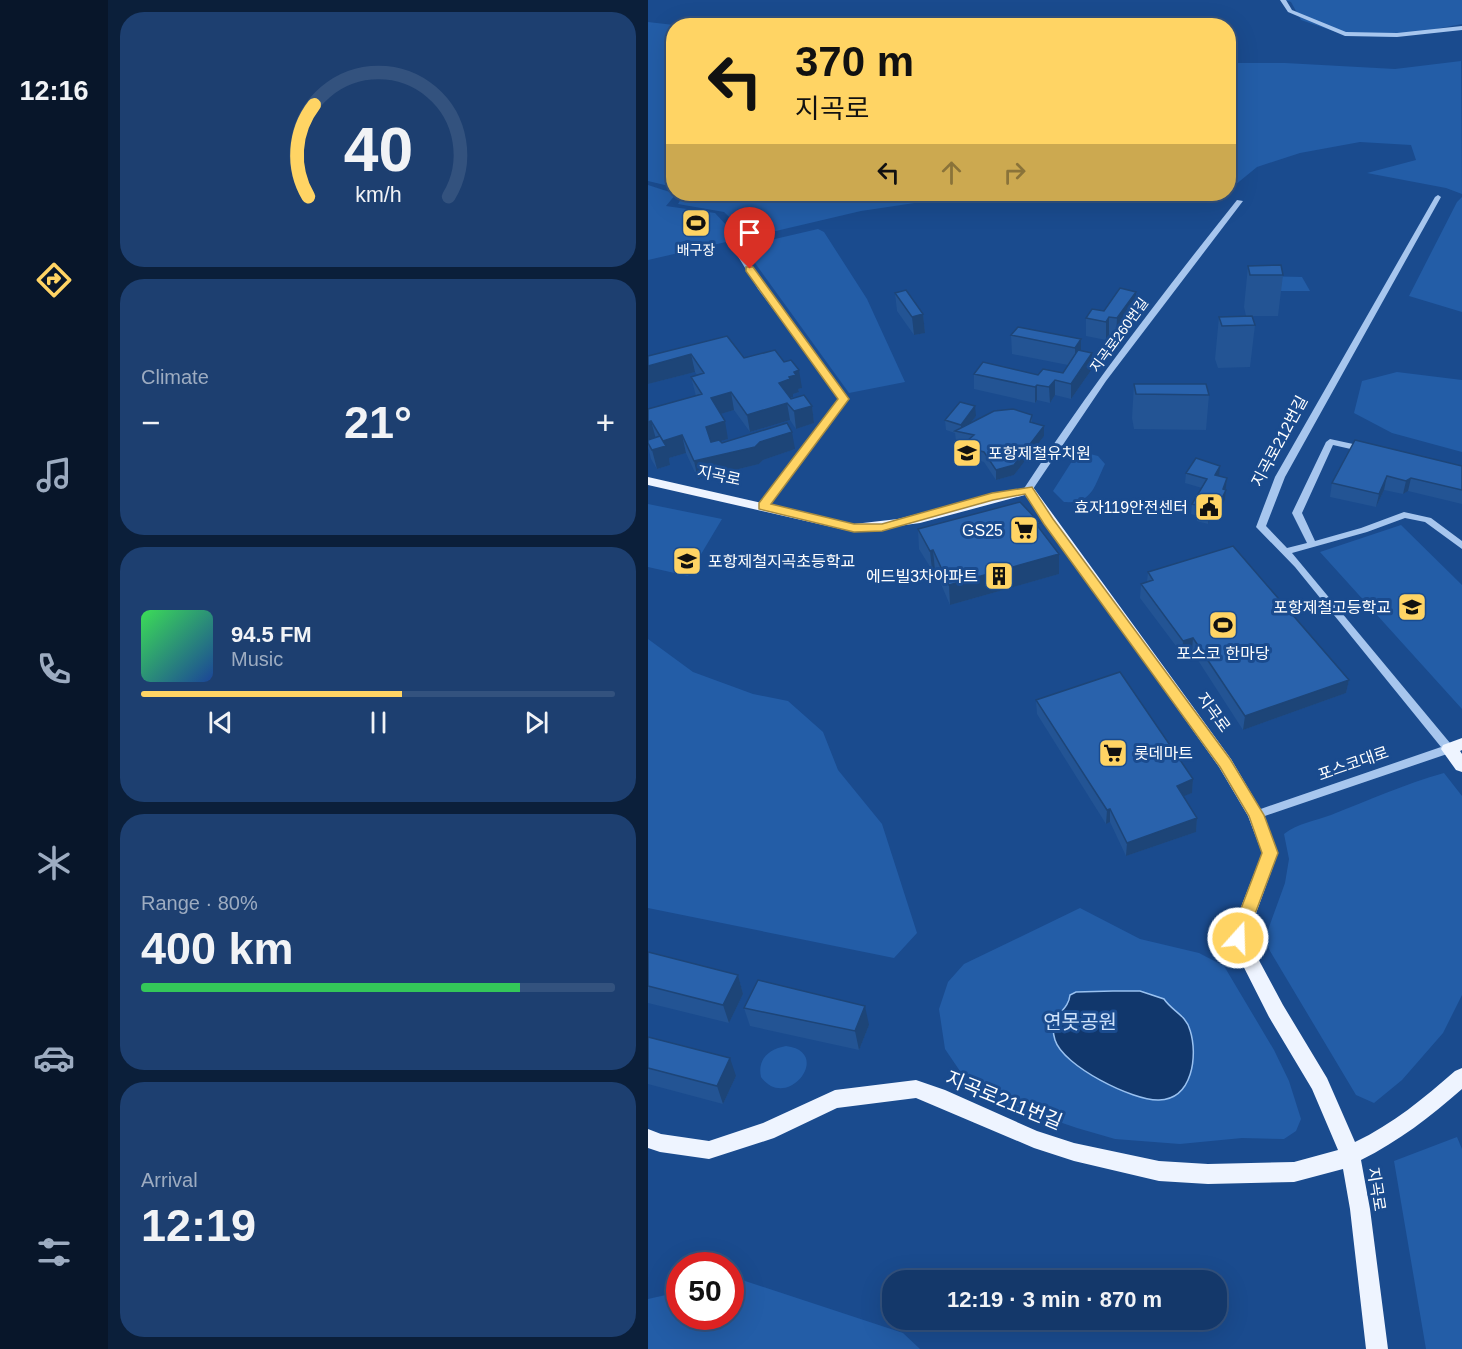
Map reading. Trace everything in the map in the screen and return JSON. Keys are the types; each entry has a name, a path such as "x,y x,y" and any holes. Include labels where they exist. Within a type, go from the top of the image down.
{"main road":[{"name":"지곡로","path":"648,481 854,528 882,528 992,497 1028,490 1225,763 1256,815 1270,853 1238,938 1276,1011 1320,1084 1350,1154 1360,1209 1377,1349"},
{"name":"지곡로212번길","path":"1456,746 1462,766"},
{"path":"1350,1154 1386,1137 1406,1124 1462,1077"},
{"name":"지곡로211번길","path":"648,1138 660,1143 709,1150 767,1131 836,1099 916,1089 938,1096 1034,1139 1097,1158 1159,1171 1208,1174 1294,1172 1338,1161 1350,1154"}],"street":[{"path":"1282,0 1290,11 1345,34 1396,35 1462,28"},
{"name":"지곡로212번길","path":"1438,198 1280,477 1261,527 1286,552 1456,746"},
{"name":"지곡로260번길","path":"1028,490 1085,403 1159,302 1239,201"},
{"path":"735,245 761,287 844,399 763,506"},
{"path":"1312,544 1297,513 1330,442 1373,450"},
{"path":"1286,552 1364,530 1404,515 1428,520 1462,546"},
{"name":"포스코대로","path":"1256,815 1456,746"}],"green space":[{"path":"1285,0 1462,0 1462,24 1393,37 1345,35 1301,20 1291,2"},
{"path":"648,22 666,24 666,185 648,181"},
{"path":"1461,61 1462,194 1446,188 1367,173 1416,160 1411,145 1360,142 1300,153 1257,167 1236,184 1236,63 1285,63 1395,69"},
{"path":"648,185 666,191 666,201 670,201 666,206 715,213 739,239 648,260"},
{"path":"1462,197 1462,312 1409,296 1457,202"},
{"path":"680,201 928,201 861,211 750,237 724,212 678,204"},
{"path":"818,229 824,232 867,299 905,382 849,393 747,252 746,247 753,244"},
{"path":"1260,276 1302,277 1310,291 1268,291"},
{"path":"1397,372 1462,380 1462,452 1392,433 1354,413 1362,381"},
{"path":"1082,452 1098,456 1105,464 1087,497 1074,502 1064,502 1053,491 1076,455"},
{"path":"648,504 722,519 688,576 648,567"},
{"path":"1401,525 1462,585 1462,709 1320,552"},
{"path":"648,639 693,672 753,694 788,701 823,732 838,770 882,824 917,933 894,958 648,908"},
{"path":"1444,773 1462,796 1462,995 1443,1033 1402,1080 1374,1103 1356,1095 1270,951 1265,938 1285,883 1289,859 1284,834 1301,825"},
{"name":"연못공원","path":"1080,908 1140,939 1199,953 1224,966 1274,1050 1289,1081 1301,1119 1296,1131 1284,1139 1242,1138 1180,1144 1115,1139 1030,1112 986,1094 964,1077 945,1049 939,1009 948,982 964,964"},
{"path":"786,1046 800,1051 806,1058 806,1068 793,1085 783,1088 772,1086 761,1077 761,1065 770,1052"},
{"path":"1457,1137 1462,1149 1462,1349 1426,1349 1394,1161"},
{"path":"744,1281 882,1326 882,1330 903,1333 920,1349 648,1349 648,1299 666,1295 666,1330 744,1330"}],"shaded area":[{"path":"1140,991 1164,999 1182,1017 1190,1030 1193,1063 1190,1074 1186,1084 1170,1098 1147,1099 1100,1080 1071,1060 1055,1040 1053,1031 1056,1019 1066,1006 1070,995 1076,992"}],"building":[{"path":"1281,265 1283,275 1250,275 1248,266"},
{"path":"1120,288 1136,292 1117,318 1109,317 1106,322 1086,318 1092,309 1104,311"},
{"path":"906,290 923,314 912,317 895,293"},
{"path":"1252,316 1255,325 1222,326 1219,317"},
{"path":"1018,327 1081,339 1075,348 1011,335"},
{"path":"727,336 744,358 775,350 784,362 791,360 799,370 794,372 796,375 789,377 790,379 779,383 791,399 804,395 812,406 794,411 787,403 747,415 731,392 711,398 725,421 706,427 711,442 719,440 722,443 787,423 792,432 760,442 755,447 694,461 682,435 663,441 651,421 648,422 648,409 702,394 691,377 704,373 691,354 648,366 648,356"},
{"path":"1078,350 1092,353 1071,384 1055,380 1049,387 1037,385 1035,387 974,374 983,362 1038,375 1043,369 1063,373"},
{"path":"1134,384 1206,384 1209,395 1136,394"},
{"path":"960,402 975,406 961,425 945,420"},
{"name":"포항제철유치원","path":"1013,409 1032,415 1030,422 1044,426 1014,465 996,470 984,452 973,449 979,442 967,441 974,435 955,431 994,411"},
{"path":"660,436 666,446 652,450 648,440"},
{"path":"1355,440 1462,466 1462,490 1411,478 1406,481 1387,476 1379,494 1332,483"},
{"path":"1196,458 1220,466 1215,475 1227,478 1223,489 1226,490 1217,508 1212,507 1209,514 1198,511 1200,506 1192,504 1207,479 1186,473"},
{"path":"1020,502 1040,523 1036,524 1059,554 949,585 933,550 930,551 918,529"},
{"name":"포스코 한마당","path":"1233,546 1349,680 1245,716 1193,638 1183,641 1141,584 1153,580 1148,572"},
{"name":"롯데마트","path":"1120,672 1193,779 1177,786 1197,818 1127,843 1110,809 1107,810 1036,700"},
{"path":"648,952 738,975 723,1005 648,986"},
{"path":"758,980 865,1006 855,1031 744,1008"},
{"path":"648,1037 730,1058 717,1086 648,1068"}],"place":[{"name":"배구장","path":"696,223"},
{"name":"포항제철유치원","path":"967,453"},
{"name":"효자119안전센터","path":"1209,507"},
{"name":"GS25","path":"1024,530"},
{"name":"포항제철지곡초등학교","path":"687,561"},
{"name":"에드빌3차아파트","path":"999,576"},
{"name":"포항제철고등학교","path":"1412,607"},
{"name":"포스코 한마당","path":"1223,625"},
{"name":"롯데마트","path":"1113,753"}],"route":[{"path":"750,269 844,399 763,506 854,528 882,528 992,497 1028,490 1225,763 1256,815 1270,853 1238,938"}]}
